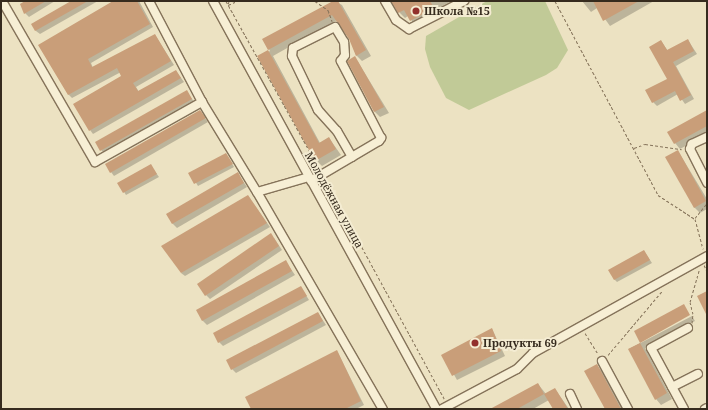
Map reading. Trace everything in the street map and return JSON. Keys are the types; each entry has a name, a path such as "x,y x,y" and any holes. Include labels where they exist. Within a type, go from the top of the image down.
{"street":[{"path":"2,1 95,162 202,102"},
{"path":"149,1 202,102 257,192 383,409"},
{"name":"Молодёжная улица","path":"213,1 436,409"},
{"path":"385,1 396,20 409,29 464,1"},
{"path":"257,192 310,179 322,174 352,157 379,141 381,135 341,61 345,55 344,42 335,27 293,48 292,56 318,110 337,131 352,157"},
{"path":"707,137 692,144 690,149 707,182"},
{"path":"446,408 517,369 533,353 705,257"},
{"path":"684,409 651,348 688,328"},
{"path":"602,361 628,409"},
{"path":"672,387 698,374"},
{"path":"570,394 577,409"}],"path":[{"path":"226,1 322,174 446,408"},
{"path":"228,5 229,1"},
{"path":"228,5 236,1"},
{"path":"315,1 328,10 335,27"},
{"path":"556,1 661,198 694,219 705,257 690,302 693,320 688,328"},
{"path":"634,149 645,144 668,149 690,149"},
{"path":"694,219 707,203"},
{"path":"582,327 602,361 666,286"}],"green space":[{"path":"487,1 545,1 568,50 557,68 546,75 469,110 446,98 430,67 425,49 426,36"}],"building":[{"path":"25,1 46,1 24,14 20,4"},
{"path":"71,1 88,1 35,31 31,24"},
{"path":"113,1 137,1 150,24 88,59 92,67 155,34 171,61 133,83 138,91 176,70 181,78 89,131 73,104 121,76 117,68 68,95 38,45"},
{"path":"333,1 338,1 366,50 356,56 349,39 332,15 268,50 262,39"},
{"name":"Школа №15","path":"391,1 430,1 434,8 410,21 404,10 398,13"},
{"path":"593,1 639,1 603,21"},
{"path":"688,39 694,51 673,62 691,95 680,101 675,91 652,103 645,90 667,79 649,47 661,40 667,50"},
{"path":"268,50 319,143 329,137 336,149 315,161 257,56"},
{"path":"355,56 384,107 374,112 347,61"},
{"path":"187,90 192,99 100,151 95,142"},
{"path":"200,110 206,118 110,173 105,164"},
{"path":"707,110 707,126 674,144 667,132"},
{"path":"678,150 706,201 694,208 665,157"},
{"path":"226,153 233,164 194,184 188,173"},
{"path":"151,164 157,174 123,193 117,183"},
{"path":"238,172 244,183 172,224 166,214"},
{"path":"248,195 267,223 181,273 161,246"},
{"path":"271,233 279,246 205,296 197,284"},
{"path":"644,250 650,260 614,280 608,270"},
{"path":"286,260 292,271 202,321 196,310"},
{"path":"301,286 307,296 218,343 213,333"},
{"path":"707,291 707,316 697,296"},
{"path":"684,304 690,315 640,343 634,331"},
{"path":"318,312 323,321 231,370 226,360"},
{"path":"492,328 501,351 452,376 441,355"},
{"path":"640,343 667,393 655,400 628,349"},
{"path":"337,350 361,401 345,409 251,409 245,397"},
{"path":"597,364 621,409 605,409 584,371"},
{"path":"538,383 544,394 517,409 490,409"},
{"path":"555,388 568,409 553,409 544,394"}],"place":[{"name":"Школа №15","path":"416,11"},
{"name":"Продукты 69","path":"475,343"}]}
